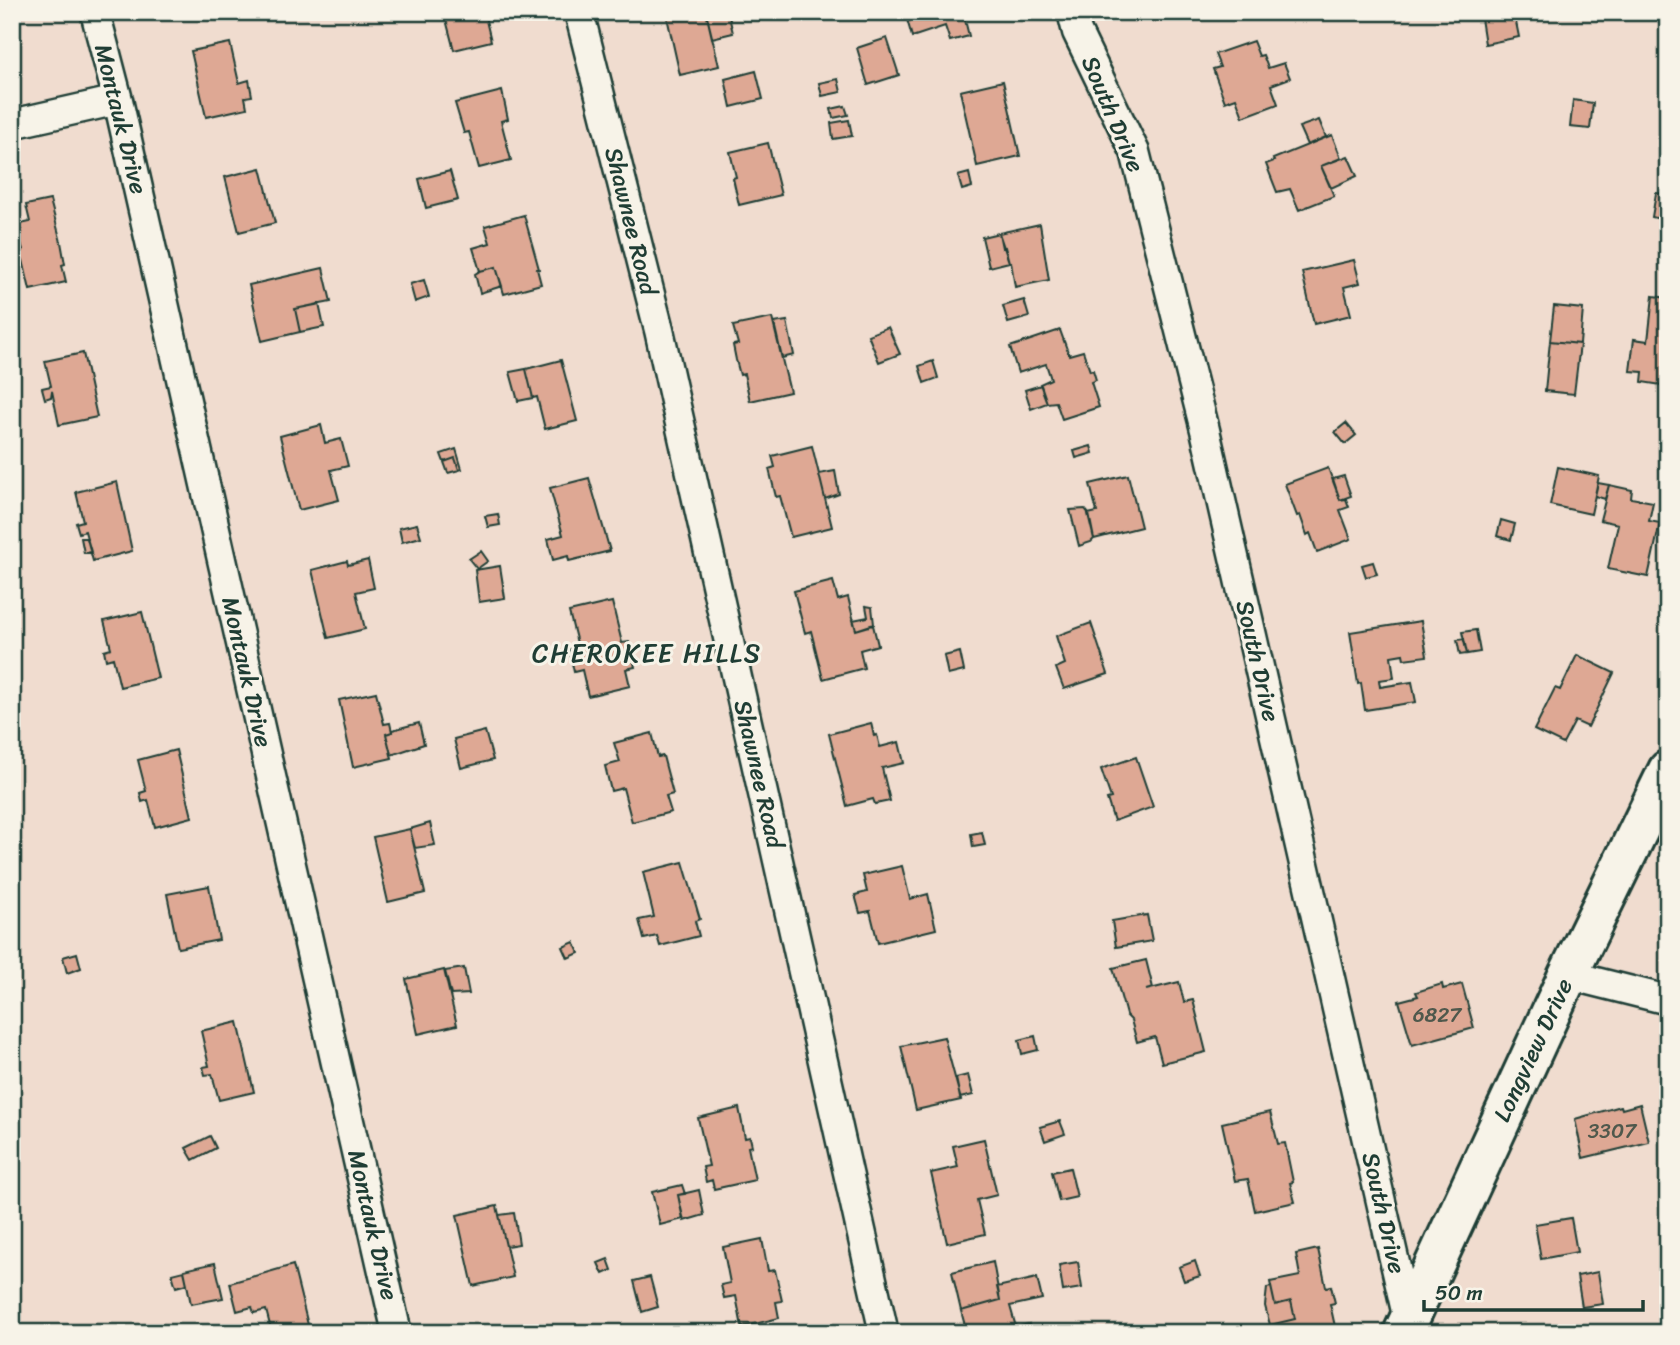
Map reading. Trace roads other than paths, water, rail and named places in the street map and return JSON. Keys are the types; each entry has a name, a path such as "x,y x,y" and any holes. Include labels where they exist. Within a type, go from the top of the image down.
{"street":[{"name":"Montauk Drive","path":"95,12 118,100 397,1333"},
{"name":"Shawnee Road","path":"579,12 662,344 884,1333"},
{"name":"South Drive","path":"1072,12 1077,32 1135,152 1205,430 1405,1327"},
{"path":"12,124 118,100"},
{"name":"Longview Drive","path":"1405,1327 1568,975 1668,770"},
{"path":"1568,975 1668,1000"}],"district":[{"name":"CHEROKEE HILLS","path":"647,653"}]}
